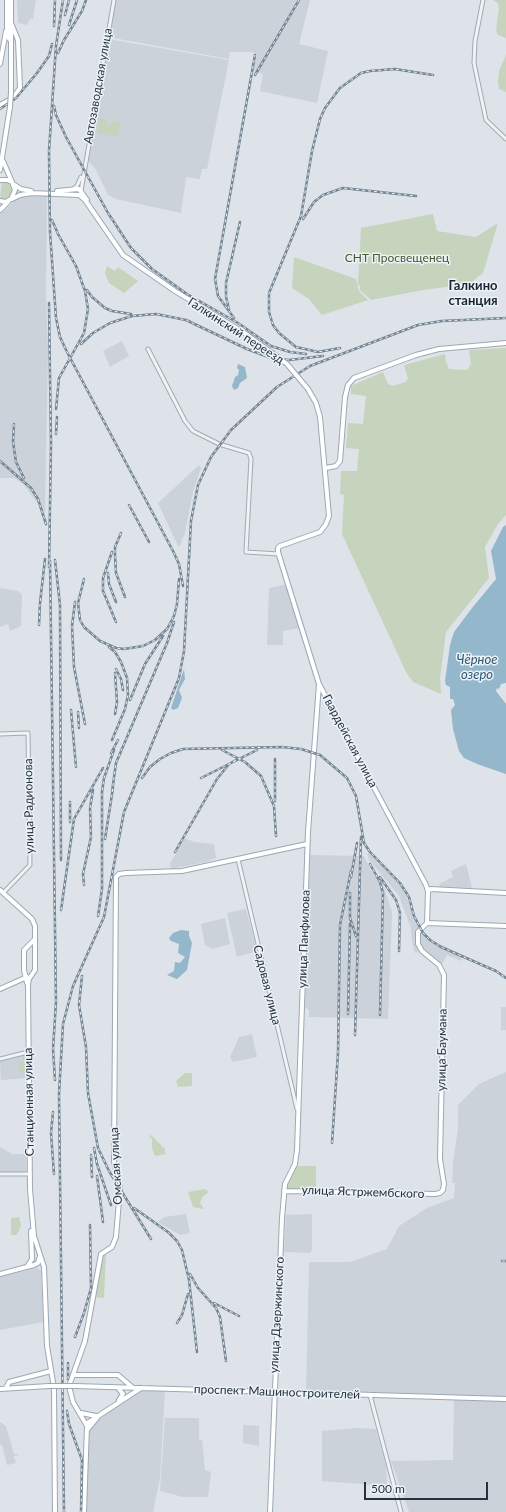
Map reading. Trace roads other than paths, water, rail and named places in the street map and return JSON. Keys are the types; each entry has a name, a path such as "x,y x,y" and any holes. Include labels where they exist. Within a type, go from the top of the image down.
{"main road":[{"path":"0,105 13,98 20,88 18,40 11,23 7,0"},
{"path":"0,64 11,0"},
{"path":"0,170 3,160 10,107 11,23"},
{"path":"7,27 11,46"},
{"path":"3,47 7,42 11,46"},
{"path":"3,160 13,183 15,193 11,200"},
{"path":"0,180 7,180 21,189 29,191 70,190 81,192"},
{"path":"0,210 11,200 20,195 32,193 81,192"},
{"name":"Галкинский переезд","path":"81,192 119,250 130,260 175,292 246,334 282,360 294,371 308,389 316,403 320,416 326,468 329,516 325,526 316,534 280,546 278,548 279,554"},
{"path":"0,201 11,200"},
{"path":"326,468 336,466 340,460 345,398 348,385 354,378 401,360 439,349 506,343"},
{"name":"Гвардейская улица","path":"279,554 319,684 426,885 428,891 427,923"},
{"name":"улица Панфилова","path":"284,1190 286,1181 296,1162 307,844 319,684"},
{"path":"238,860 307,844"},
{"name":"Омская улица","path":"84,1512 84,1458 87,1430 86,1424 70,1394 70,1382 85,1341 101,1254 114,1245 116,1237 120,1188 114,1161 117,875 126,873 175,872 238,860"},
{"path":"426,885 438,889"},
{"path":"428,891 438,889 506,893"},
{"path":"2,892 32,919 35,926 34,972"},
{"path":"427,923 506,926"},
{"name":"улица Баумана","path":"427,923 418,932 418,944 422,951 439,965 444,976 440,1160 444,1184 442,1192"},
{"path":"24,952 33,942 35,936"},
{"path":"24,952 32,948 35,951"},
{"name":"Станционная улица","path":"24,952 24,970 28,985"},
{"path":"18,981 24,970 26,973 34,972"},
{"path":"0,989 25,978 34,972"},
{"name":"Станционная улица","path":"32,1259 28,985 29,979 34,972"},
{"path":"18,981 25,982 28,985"},
{"name":"улица Ястржембского","path":"284,1190 435,1194 442,1192"},
{"name":"улица Дзержинского","path":"270,1512 284,1190"},
{"name":"Станционная улица","path":"32,1219 34,1236 44,1272 47,1345 53,1383 55,1418 55,1512"},
{"path":"32,1251 39,1251"},
{"path":"0,1274 36,1264 40,1256"},
{"path":"27,1267 32,1259 44,1272"},
{"path":"6,1388 7,1383 14,1380 51,1371"},
{"path":"73,1375 118,1375 132,1387"},
{"path":"117,1402 123,1394 118,1387 123,1382 122,1378"},
{"name":"проспект Машиностроителей","path":"0,1389 49,1386 132,1387 274,1393 506,1399"},
{"path":"86,1424 117,1402 141,1388"},
{"path":"80,1413 89,1416 98,1416"},
{"path":"87,1430 98,1416"}],"street":[{"name":"Автозаводская улица","path":"81,192 83,172 114,0"},
{"path":"483,0 475,41 474,63 486,120 490,126 506,139"},
{"path":"70,190 77,186 83,172"},
{"path":"148,349 187,424 193,431 227,447 249,453 251,459 246,552 279,554"},
{"name":"улица Радионова","path":"0,734 28,732 30,865 2,892"},
{"name":"Садовая улица","path":"238,860 297,1110"},
{"path":"0,1059 28,1052"},
{"path":"0,1174 30,1174"},
{"path":"370,1395 401,1512"}],"water":[{"path":"238,364 245,367 247,378 240,383 238,388 234,390 232,386 235,377 238,375"},
{"name":"Чёрное озеро","path":"506,525 506,683 501,684 499,689 497,688 496,691 506,704 506,774 464,758 459,751 453,729 451,710 455,705 453,699 450,699 450,687 446,685 445,681 450,645 454,632 496,579 491,551 503,527"},
{"path":"184,669 185,679 179,690 182,698 178,708 173,710 171,708"},
{"path":"181,930 189,931 189,936 192,943 187,970 177,979 167,975 174,971 175,962 180,963 185,957 178,953 179,944 171,941 169,938 173,933"}],"railway":[{"path":"54,26 55,0"},
{"path":"63,0 56,46 49,151 50,232 56,318 60,337 68,354 173,551 179,564 183,586"},
{"path":"65,15 69,0"},
{"path":"69,25 77,0"},
{"path":"58,53 64,40 82,11 86,0"},
{"path":"255,75 299,0"},
{"path":"0,109 16,98 37,73 49,56 52,44"},
{"path":"234,318 218,296 215,279 255,55"},
{"path":"340,348 318,352 296,347 279,333 273,325 269,312 269,293 301,216 312,151 320,119 325,108 340,88 361,73 395,69 433,75"},
{"path":"54,106 56,115 66,137 108,213 131,248 152,269 187,294 238,323 271,346 290,352 306,354"},
{"path":"303,219 314,202 323,195 343,188 416,196"},
{"path":"52,220 76,266 85,291 88,309 84,333 59,378 56,409"},
{"path":"229,309 226,297 226,283 240,222"},
{"path":"87,290 92,297 105,308 112,311 131,314"},
{"path":"49,303 51,445 49,567"},
{"path":"81,344 93,333 110,323 132,316 156,314 186,320 247,349 271,358 289,360 323,356"},
{"path":"64,1512 59,1094 63,1024 73,986 104,917 124,812 179,678 184,651 191,521 198,485 211,457 231,430 277,387 310,366 418,325 442,321 506,318"},
{"path":"56,434 57,417"},
{"path":"14,424 13,442 16,462 24,478"},
{"path":"0,461 31,488 38,499 46,524"},
{"path":"129,505 149,542"},
{"path":"121,533 115,547 116,573 125,597"},
{"path":"112,552 103,578 103,591 116,622"},
{"path":"39,625 45,559"},
{"path":"55,560 60,605 61,860"},
{"path":"50,561 56,1002 53,1049 55,1080"},
{"path":"108,573 109,584 116,602"},
{"path":"84,579 78,603 80,620 84,627 100,641 116,648 124,649 143,646 155,640 167,629 174,616 177,604 179,579"},
{"path":"75,602 72,626 74,667 85,724"},
{"path":"112,792 116,763 167,643 174,622"},
{"path":"130,700 145,664 163,636"},
{"path":"109,647 115,652 121,662 127,678 128,695 125,709 112,740"},
{"path":"116,669 121,679 123,690"},
{"path":"115,673 117,702 115,714"},
{"path":"71,710 76,767"},
{"path":"78,712 79,728"},
{"path":"111,753 118,740"},
{"path":"142,778 150,767 160,759 183,749 282,747 301,749 320,755 347,778 356,796 364,843 370,852 400,883 409,897 414,916 423,933 430,940 441,947 496,971 506,978"},
{"path":"98,916 102,889 102,792 104,778 114,750"},
{"path":"222,750 245,762 261,776 274,806 276,836"},
{"path":"201,778 257,750"},
{"path":"275,759 275,801"},
{"path":"175,852 217,779 229,764 236,760"},
{"path":"61,910 74,819 103,768"},
{"path":"105,839 113,788"},
{"path":"84,885 83,874 91,837 90,808 93,790"},
{"path":"70,802 70,822"},
{"path":"355,1035 361,837"},
{"path":"351,877 357,843"},
{"path":"370,864 380,882 383,893 380,1015"},
{"path":"332,1143 338,1053 340,925 351,871"},
{"path":"380,877 396,900 400,913 399,951"},
{"path":"350,893 350,918 356,936"},
{"path":"348,1014 350,924"},
{"path":"82,976 79,1005 86,1047 88,1093 98,1148 109,1171 151,1239"},
{"path":"53,1112 51,1133 54,1174"},
{"path":"94,1148 97,1164 111,1205"},
{"path":"91,1155 92,1177"},
{"path":"97,1176 103,1222"},
{"path":"134,1208 168,1232 177,1241 182,1250 189,1280 197,1352"},
{"path":"75,1337 91,1288 90,1225"},
{"path":"190,1274 198,1288 216,1308 220,1317 226,1361"},
{"path":"177,1323 182,1315 188,1294"},
{"path":"214,1303 239,1316"},
{"path":"68,1363 68,1379"},
{"path":"67,1411 69,1424 82,1460 81,1512"}],"district":[{"name":"Галкино станция","path":"473,294"}],"park label":[{"name":"СНТ Просвещенец","path":"397,258"}]}
